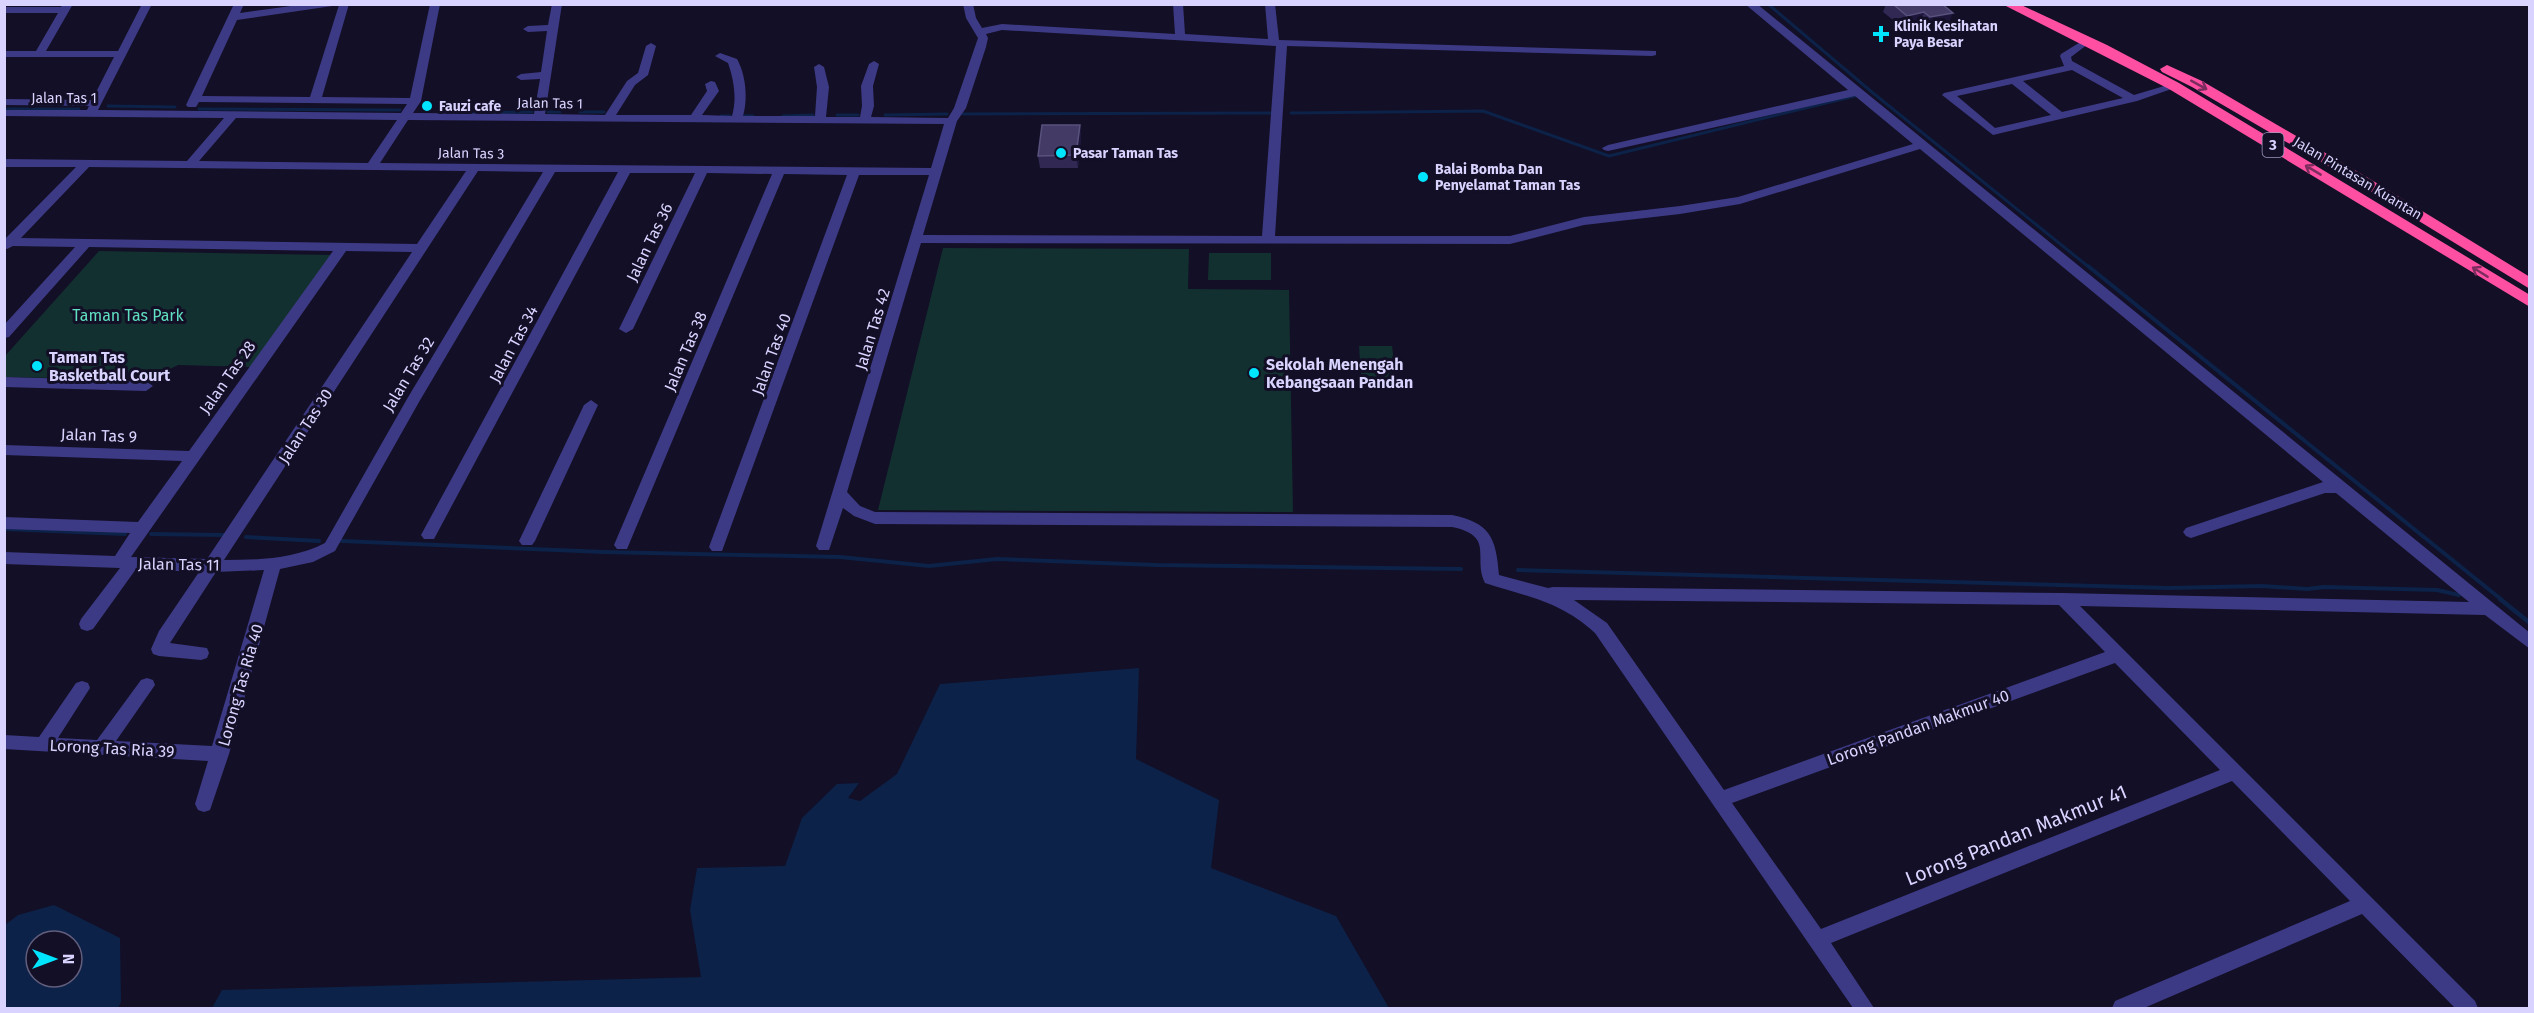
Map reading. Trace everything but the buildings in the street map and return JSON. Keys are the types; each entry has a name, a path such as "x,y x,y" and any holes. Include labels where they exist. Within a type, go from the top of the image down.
{"highway":[{"name":"Jalan Pintasan Kuantan","path":"2008,4 2087,41 2174,86 2529,302"},
{"name":"Jalan Pintasan Kuantan","path":"2033,4 2197,84 2365,182 2529,284"}],"street":[{"path":"4,102 93,108 147,4"},
{"path":"185,114 196,99 239,4"},
{"path":"233,17 334,4"},
{"path":"315,100 344,4"},
{"path":"371,166 415,101 435,4"},
{"path":"538,117 557,4"},
{"path":"968,4 971,18 980,32 1002,27 1278,42 1555,52 1652,53"},
{"path":"1178,4 1180,37"},
{"path":"1268,240 1278,42 1270,4"},
{"path":"1750,4 2342,487 2529,643"},
{"path":"4,10 21,7 66,7 39,54"},
{"path":"528,30 553,28"},
{"name":"Jalan Tas 42","path":"824,546 951,121 960,108 981,47 983,38 980,32"},
{"path":"2087,41 2066,56 2067,63 2133,99"},
{"path":"608,118 631,83 643,75 651,46"},
{"path":"4,54 120,54"},
{"path":"720,56 733,61 736,69 737,90 742,100 737,119"},
{"path":"865,120 868,106 867,86 874,64"},
{"path":"819,67 823,87 820,120"},
{"path":"2072,67 1948,95 1993,132 2133,99 2174,86"},
{"path":"521,77 545,75"},
{"path":"2013,80 2061,117"},
{"path":"694,119 713,91 711,84"},
{"path":"1608,148 1856,92"},
{"path":"196,99 415,101"},
{"name":"Jalan Tas 1","path":"4,113 93,108 233,115 951,121"},
{"path":"190,165 233,115"},
{"path":"916,239 1518,240 1584,221 1680,210 1740,200 1921,145"},
{"path":"7,245 86,164"},
{"name":"Jalan Tas 3","path":"6,165 936,172"},
{"name":"Jalan Tas 30","path":"201,653 159,649 165,636 474,168"},
{"name":"Jalan Tas 32","path":"273,566 316,557 330,547 418,392 551,168"},
{"name":"Jalan Tas 34","path":"429,535 626,169"},
{"name":"Jalan Tas 36","path":"626,329 703,170"},
{"name":"Jalan Tas 38","path":"622,545 779,171"},
{"name":"Jalan Tas 40","path":"717,547 854,171"},
{"path":"7,245 86,243 421,248"},
{"path":"4,334 86,243"},
{"name":"Jalan Tas 28","path":"142,528 342,247"},
{"path":"4,382 146,386"},
{"path":"527,541 591,405"},
{"name":"Jalan Tas 9","path":"4,450 193,456"},
{"path":"2191,532 2325,488 2342,487"},
{"path":"840,493 854,510 863,516 875,518 1452,521 1476,528 1486,539 1491,579 1547,593 2063,598 2488,609"},
{"path":"4,523 142,528"},
{"name":"Jalan Tas 11","path":"142,528 126,562 273,566"},
{"path":"4,558 126,562"},
{"path":"87,624 126,562"},
{"name":"Lorong Tas Ria 40","path":"204,804 273,566"},
{"path":"1547,593 1587,614 1601,628 1864,1008"},
{"path":"2063,598 2468,1008"},
{"name":"Lorong Pandan Makmur 40","path":"1719,800 2117,655"},
{"path":"102,747 147,684"},
{"path":"44,744 82,688"},
{"name":"Lorong Tas Ria 39","path":"4,742 220,754"},
{"name":"Lorong Pandan Makmur 41","path":"1816,940 2234,772"},
{"path":"2122,1008 2365,904"}],"green space":[{"path":"943,248 1189,249 1188,289 1289,290 1293,512 878,510"},
{"name":"Taman Tas Park","path":"99,251 335,255 252,367 178,365 164,372 159,380 5,377 5,356"},
{"path":"1209,253 1271,253 1271,280 1208,280"},
{"path":"1359,346 1392,346 1394,361 1360,361"},
{"path":"1361,371 1395,371 1396,386 1362,386"}],"water":[{"path":"1139,668 1136,759 1219,800 1211,868 1336,916 1389,1008 212,1008 222,990 701,977 690,910 697,868 785,866 802,818 837,784 859,783 848,798 860,801 897,774 940,684"},
{"path":"54,905 120,938 121,1002 118,1008 5,1008 5,925 18,915"}],"waterway":[{"path":"1768,4 1873,93 2090,268"},
{"path":"1291,113 1483,111 1609,156 1855,96"},
{"path":"108,106 175,107"},
{"path":"4,109 79,109"},
{"path":"199,109 400,110"},
{"path":"456,113 532,112"},
{"path":"548,112 560,112"},
{"path":"580,112 604,112"},
{"path":"963,114 1270,113"},
{"path":"885,115 947,114"},
{"path":"783,116 813,115"},
{"path":"837,115 858,115"},
{"path":"721,116 730,116"},
{"path":"741,116 753,116"},
{"path":"2088,266 2502,600"},
{"path":"4,529 125,534"},
{"path":"151,534 226,535"},
{"path":"246,537 319,541"},
{"path":"342,541 604,552 840,557 929,566 997,559 1156,565 1461,569"},
{"path":"1518,570 2168,588 2262,586 2307,589 2324,587 2437,590 2459,595"},
{"path":"2500,599 2530,623"}],"place":[{"name":"Klinik Kesihatan Paya Besar","path":"1881,34"},
{"name":"Fauzi cafe","path":"427,106"},
{"name":"Pasar Taman Tas","path":"1061,153"},
{"name":"Balai Bomba Dan Penyelamat Taman Tas","path":"1423,177"},
{"name":"Taman Tas Basketball Court","path":"37,366"},
{"name":"Sekolah Menengah Kebangsaan Pandan","path":"1254,373"}]}
